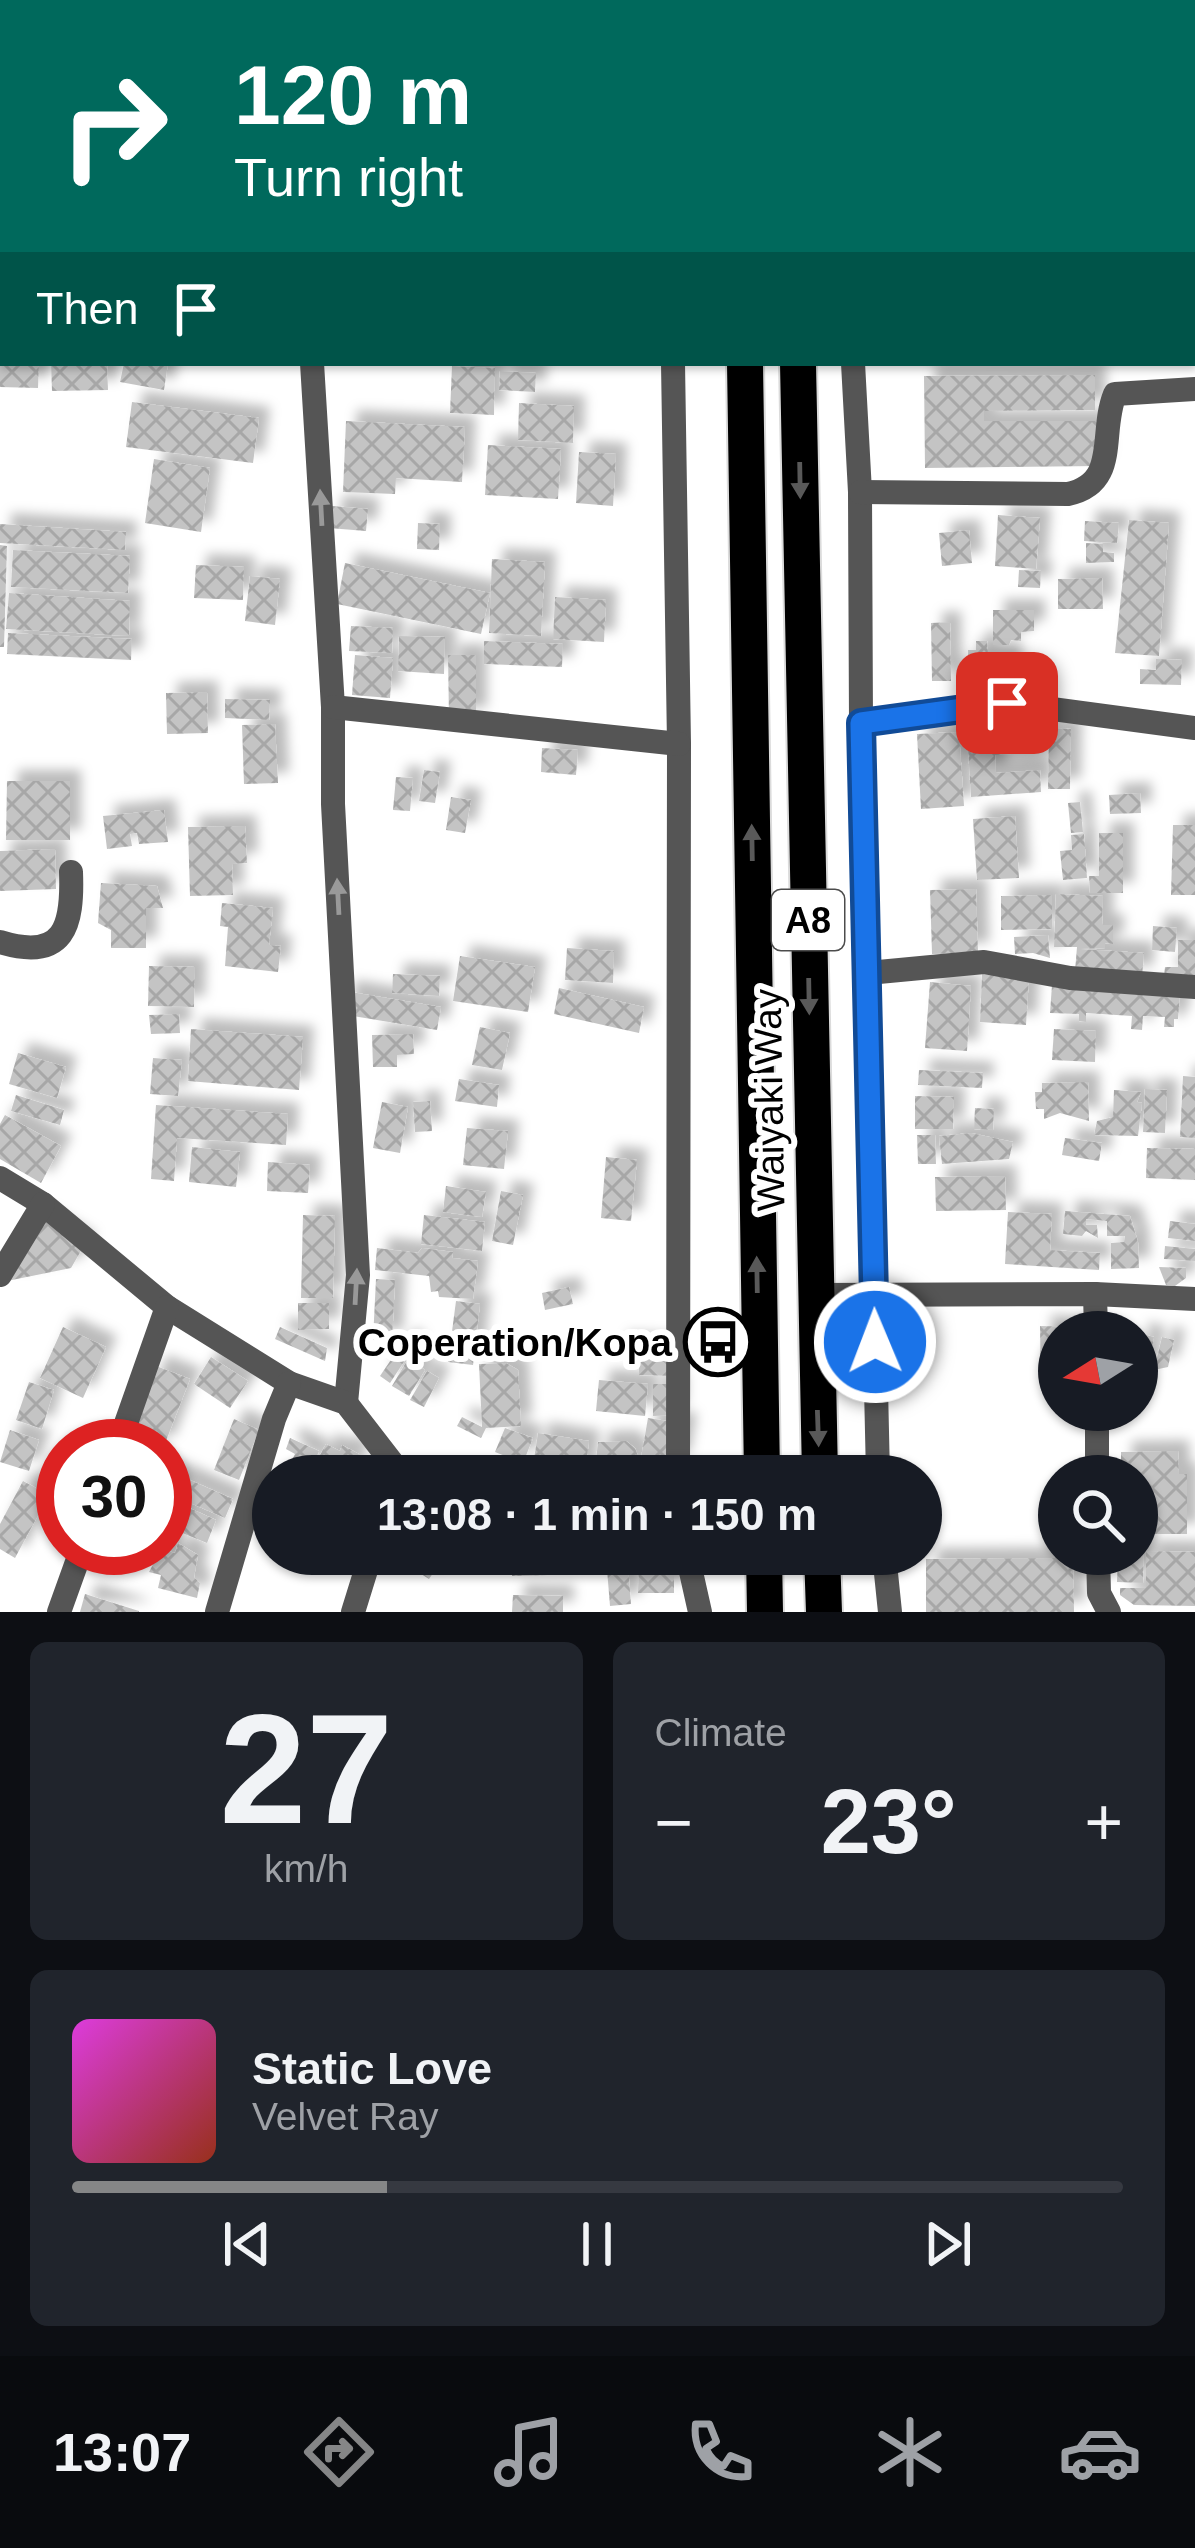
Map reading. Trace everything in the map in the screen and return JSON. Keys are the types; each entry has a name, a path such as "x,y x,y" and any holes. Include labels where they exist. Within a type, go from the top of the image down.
{"highway":[{"name":"Waiyaki Way","path":"745,366 762,1455"},
{"name":"Waiyaki Way","path":"798,366 819,1455"},
{"path":"764,1575 765,1612"},
{"path":"823,1575 824,1612"}],"street":[{"path":"312,366 333,707 333,804 358,1275 346,1403"},
{"path":"673,366 679,745 679,1455"},
{"path":"854,366 878,1455"},
{"path":"860,492 1068,494 1088,490 1102,472 1109,407 1115,394 1195,389"},
{"path":"861,723 1007,703 1195,728"},
{"path":"333,707 679,745"},
{"path":"0,942 21,948 47,944 66,931 72,912 71,872"},
{"path":"868,973 984,962 1070,978 1195,987"},
{"path":"0,1178 43,1204 167,1306 290,1383 346,1403 386,1455"},
{"path":"0,1275 43,1204"},
{"path":"814,1295 1095,1294 1195,1299"},
{"path":"1095,1294 1095,1311"},
{"path":"127,1419 167,1306"},
{"path":"217,1612 274,1418 290,1383"},
{"path":"59,1612 72,1575"},
{"path":"353,1612 364,1575"},
{"path":"692,1575 700,1612"},
{"path":"886,1575 890,1612"},
{"path":"1099,1575 1099,1593 1109,1612"}],"building":[{"path":"0,366 39,366 38,388 0,387"},
{"path":"51,366 107,366 108,390 52,391"},
{"path":"123,366 168,366 164,390 120,382"},
{"path":"452,366 495,368 494,415 450,413"},
{"path":"500,371 536,373 535,392 499,390"},
{"path":"1095,375 1095,410 984,411 984,421 1098,421 1099,466 925,468 924,376"},
{"path":"132,402 259,418 253,463 126,447"},
{"path":"519,403 574,406 573,443 518,440"},
{"path":"346,421 465,427 462,482 396,478 395,494 343,492"},
{"path":"488,445 561,449 558,499 485,495"},
{"path":"579,452 616,454 613,506 576,503"},
{"path":"154,459 210,468 201,532 145,523"},
{"path":"332,506 368,509 366,531 329,528"},
{"path":"998,515 1040,518 1036,569 995,566"},
{"path":"1129,520 1169,523 1159,656 1115,653"},
{"path":"1085,521 1119,523 1117,543 1084,541"},
{"path":"418,523 440,524 439,550 417,549"},
{"path":"0,524 126,532 125,550 0,543"},
{"path":"969,530 972,563 942,566 939,533"},
{"path":"1086,543 1103,544 1103,552 1114,553 1114,562 1086,563"},
{"path":"0,545 7,546 4,647 0,647"},
{"path":"13,550 130,556 128,593 11,587"},
{"path":"492,559 545,562 541,636 489,633"},
{"path":"345,563 490,593 481,634 337,604"},
{"path":"196,565 244,567 243,600 194,598"},
{"path":"1019,570 1041,571 1040,588 1018,587"},
{"path":"250,576 280,579 275,625 245,621"},
{"path":"1102,578 1103,609 1058,609 1058,579"},
{"path":"9,593 130,601 129,636 6,629"},
{"path":"555,597 606,600 604,642 553,639"},
{"path":"993,610 1034,610 1034,631 1021,632 1021,641 993,645"},
{"path":"950,622 951,681 932,681 931,623"},
{"path":"351,626 393,628 392,653 349,651"},
{"path":"8,633 132,639 131,660 7,654"},
{"path":"399,636 445,637 444,674 398,671"},
{"path":"484,641 563,644 562,667 484,664"},
{"path":"976,641 987,641 988,653 1011,653 1012,683 969,683 968,650 976,650"},
{"path":"355,655 393,658 390,698 352,695"},
{"path":"448,655 476,655 476,718 449,718"},
{"path":"1156,659 1182,660 1181,685 1140,684 1140,669 1156,670"},
{"path":"207,692 208,733 167,734 166,693"},
{"path":"225,699 270,700 269,720 225,718"},
{"path":"275,724 278,783 244,784 242,725"},
{"path":"1042,726 1044,752 995,755 996,773 1040,770 1041,792 971,797 967,731"},
{"path":"1049,728 1071,729 1070,789 1048,789"},
{"path":"959,732 964,806 921,809 917,734"},
{"path":"542,748 578,750 576,775 541,772"},
{"path":"424,770 440,772 435,803 419,801"},
{"path":"396,777 413,778 410,811 393,810"},
{"path":"7,781 70,781 70,840 6,840"},
{"path":"1140,793 1141,813 1110,814 1109,795"},
{"path":"451,797 471,800 465,833 446,830"},
{"path":"1080,802 1083,832 1071,833 1068,803"},
{"path":"164,810 168,842 139,844 137,833 130,834 132,846 107,849 103,816"},
{"path":"1015,816 1019,878 977,880 973,819"},
{"path":"1173,825 1195,825 1195,895 1171,895"},
{"path":"245,826 247,863 232,864 233,895 190,896 188,827"},
{"path":"1099,833 1123,833 1123,893 1090,893 1089,876 1099,876"},
{"path":"1084,834 1087,878 1063,880 1060,851 1072,850 1071,835"},
{"path":"55,849 56,889 0,891 0,851"},
{"path":"101,883 157,886 163,908 146,908 146,948 111,948 111,930 98,923"},
{"path":"976,889 978,953 932,954 930,890"},
{"path":"1056,894 1103,896 1102,925 1113,925 1113,944 1081,949 1144,953 1142,977 1075,971 1077,947 1054,947"},
{"path":"1052,895 1052,929 1001,930 1001,896"},
{"path":"222,903 273,908 269,945 281,946 278,972 225,966 228,927 220,926"},
{"path":"1153,926 1177,928 1175,952 1152,950"},
{"path":"1048,935 1050,958 1015,954 1014,937"},
{"path":"1178,940 1195,940 1195,977 1164,976 1165,967 1178,967"},
{"path":"567,948 614,951 613,983 565,980"},
{"path":"460,956 535,967 528,1012 453,1001"},
{"path":"149,966 195,967 194,1007 148,1006"},
{"path":"393,974 440,976 439,996 392,993"},
{"path":"982,974 1029,977 1026,1025 980,1022"},
{"path":"930,982 971,986 967,1051 925,1048"},
{"path":"1052,985 1180,993 1178,1019 1174,1027 1164,1027 1165,1017 1143,1016 1142,1030 1131,1029 1132,1016 1086,1013 1086,1022 1079,1021 1079,1014 1050,1013"},
{"path":"559,988 644,1007 639,1033 554,1014"},
{"path":"345,991 441,1007 437,1030 341,1014"},
{"path":"179,1014 180,1033 151,1034 149,1015"},
{"path":"480,1027 510,1033 502,1070 472,1065"},
{"path":"191,1029 303,1037 299,1090 188,1081"},
{"path":"1054,1029 1096,1031 1095,1062 1052,1060"},
{"path":"413,1034 414,1054 397,1055 397,1067 373,1067 372,1035"},
{"path":"18,1053 66,1067 57,1098 9,1084"},
{"path":"153,1058 182,1060 178,1096 150,1094"},
{"path":"919,1070 983,1073 982,1088 918,1085"},
{"path":"1183,1076 1195,1077 1195,1138 1180,1137"},
{"path":"459,1079 499,1085 497,1107 455,1101"},
{"path":"1088,1082 1089,1121 1060,1113 1044,1119 1044,1109 1036,1109 1035,1092 1042,1092 1042,1083"},
{"path":"1145,1089 1167,1090 1165,1133 1143,1132"},
{"path":"1114,1090 1141,1092 1138,1136 1094,1135 1097,1121 1113,1117"},
{"path":"16,1095 64,1110 60,1125 11,1111"},
{"path":"915,1096 954,1097 953,1129 915,1129"},
{"path":"430,1101 432,1131 415,1132 413,1102"},
{"path":"382,1102 408,1107 400,1153 373,1148"},
{"path":"156,1105 288,1114 286,1145 177,1138 174,1181 151,1179"},
{"path":"975,1108 994,1109 993,1130 974,1129"},
{"path":"5,1115 61,1146 41,1183 0,1159 0,1124"},
{"path":"467,1128 508,1131 504,1169 463,1165"},
{"path":"971,1133 1013,1142 1009,1159 942,1164 939,1136"},
{"path":"917,1135 935,1135 936,1164 918,1164"},
{"path":"1065,1138 1102,1143 1099,1161 1062,1155"},
{"path":"192,1147 240,1152 236,1187 189,1182"},
{"path":"1147,1148 1195,1149 1195,1180 1146,1178"},
{"path":"606,1157 637,1160 631,1221 601,1218"},
{"path":"268,1162 310,1165 308,1193 267,1191"},
{"path":"1005,1176 1006,1210 936,1211 935,1177"},
{"path":"446,1186 486,1192 482,1217 443,1212"},
{"path":"501,1191 523,1195 513,1245 492,1241"},
{"path":"1065,1211 1130,1216 1139,1268 1111,1269 1111,1243 1124,1242 1125,1236 1107,1236 1107,1221 1086,1219 1086,1225 1097,1225 1098,1238 1086,1231 1082,1236 1063,1234"},
{"path":"1008,1212 1052,1214 1050,1250 1100,1253 1099,1270 1005,1264"},
{"path":"303,1215 335,1216 333,1298 301,1298"},
{"path":"424,1215 485,1222 482,1251 421,1244"},
{"path":"42,1219 85,1244 71,1268 7,1281"},
{"path":"1170,1221 1195,1224 1195,1241 1168,1238"},
{"path":"1165,1246 1195,1249 1195,1261 1164,1259"},
{"path":"377,1248 418,1253 422,1248 478,1261 473,1299 439,1297 438,1291 431,1292 429,1276 375,1270"},
{"path":"1159,1267 1186,1268 1186,1278 1175,1286 1166,1285"},
{"path":"376,1279 395,1280 392,1341 373,1340"},
{"path":"569,1287 573,1304 545,1310 542,1293"},
{"path":"456,1301 480,1304 473,1365 448,1362"},
{"path":"298,1303 329,1303 329,1329 298,1330"},
{"path":"63,1327 106,1347 83,1398 40,1378"},
{"path":"280,1327 327,1348 325,1361 275,1339"},
{"path":"1162,1337 1174,1340 1168,1367 1158,1369"},
{"path":"405,1339 415,1345 390,1383 380,1376"},
{"path":"617,1343 677,1346 675,1376 639,1375 639,1360 617,1359"},
{"path":"211,1357 248,1381 230,1408 194,1384"},
{"path":"408,1359 425,1370 409,1396 392,1386"},
{"path":"506,1363 518,1370 521,1426 486,1428 481,1438 457,1426 462,1417 482,1427 479,1364"},
{"path":"156,1366 190,1379 174,1419 136,1419"},
{"path":"427,1371 439,1378 424,1407 410,1400"},
{"path":"599,1380 648,1384 645,1416 596,1411"},
{"path":"29,1382 54,1390 45,1419 36,1419 36,1427 16,1420"},
{"path":"653,1384 676,1384 676,1415 653,1416"},
{"path":"648,1418 686,1424 681,1455 642,1455"},
{"path":"234,1419 259,1430 239,1480 214,1470"},
{"path":"505,1428 533,1438 526,1455 495,1452"},
{"path":"10,1430 36,1439 29,1471 0,1462"},
{"path":"538,1433 589,1441 587,1455 535,1455"},
{"path":"290,1438 319,1451 317,1455 294,1455 286,1449"},
{"path":"626,1441 638,1455 597,1455 598,1442"},
{"path":"326,1444 340,1451 342,1445 359,1454 358,1455 320,1455"},
{"path":"1178,1451 1179,1474 1187,1474 1187,1534 1158,1534 1158,1455 1121,1452"},
{"path":"23,1481 36,1488 36,1519 15,1558 0,1549 0,1524"},
{"path":"192,1481 233,1499 225,1518 192,1504"},
{"path":"192,1509 216,1520 207,1543 192,1537"},
{"path":"192,1551 198,1555 197,1598 158,1588 161,1575 192,1575"},
{"path":"1158,1551 1195,1552 1195,1606 1134,1605 1120,1595 1120,1588 1146,1588 1146,1575 1158,1575"},
{"path":"1038,1558 1038,1575 1073,1575 1074,1612 926,1612 926,1575 942,1575 942,1559"},
{"path":"607,1575 629,1575 631,1604 610,1606"},
{"path":"638,1575 674,1575 674,1593 638,1593"},
{"path":"1117,1575 1143,1575 1143,1583 1117,1582"},
{"path":"85,1594 139,1611 139,1612 80,1612"},
{"path":"513,1595 563,1596 563,1612 512,1612"}],"place":[{"name":"Coperation/Kopa","path":"718,1342"}],"route":[{"path":"875,1342 861,723 1007,703"}]}
